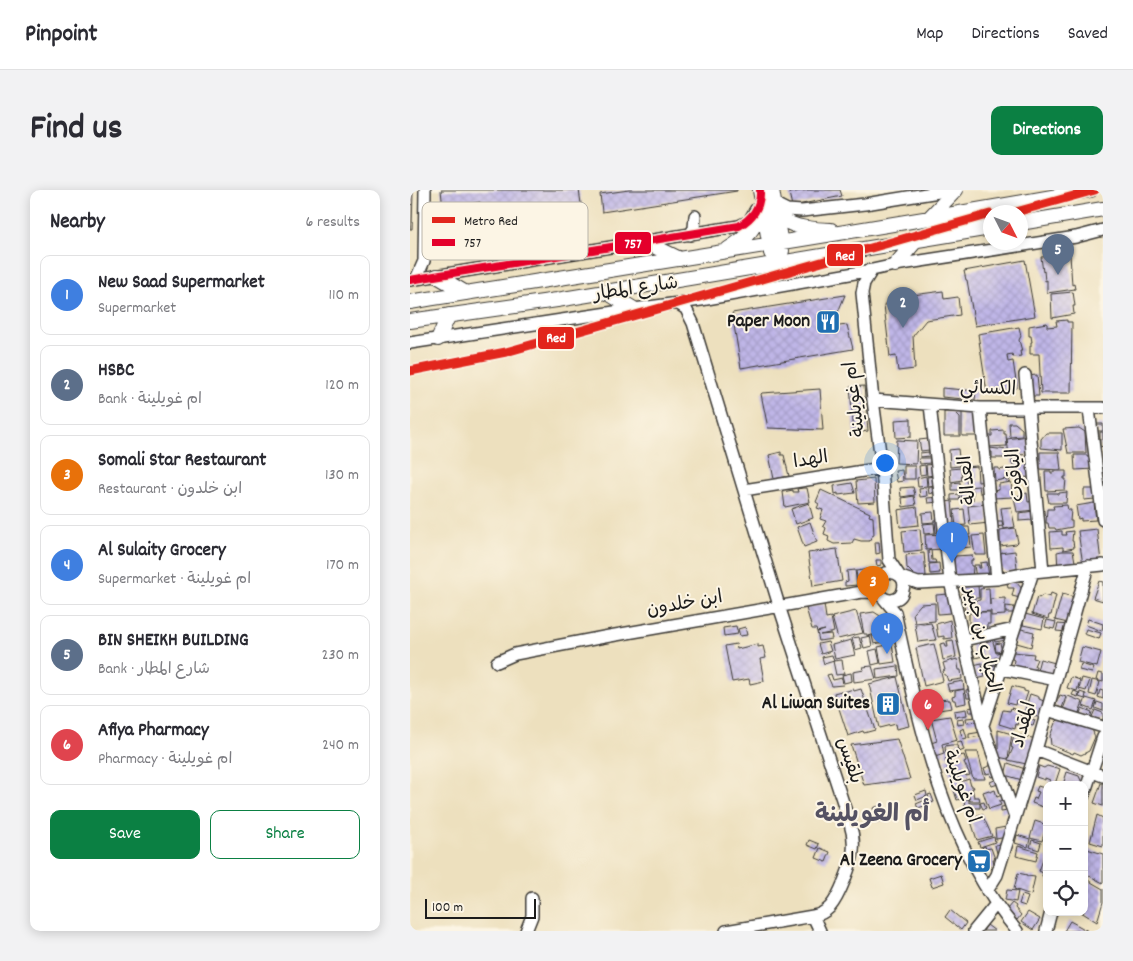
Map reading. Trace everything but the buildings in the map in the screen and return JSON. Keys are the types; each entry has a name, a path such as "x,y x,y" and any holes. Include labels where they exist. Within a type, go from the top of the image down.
{"main road":[{"path":"929,218 956,190"},
{"name":"شارع المطار","path":"410,321 609,291 776,254 850,231 1090,190"},
{"path":"767,196 782,217 793,225 825,230 850,231"},
{"path":"725,251 752,231 767,196"},
{"path":"767,196 776,254"},
{"path":"1028,222 1103,209"},
{"name":"شارع المطار","path":"410,302 725,251 776,254 916,242 983,229"},
{"path":"645,242 680,259"},
{"path":"895,265 916,242"},
{"path":"437,276 466,293"},
{"path":"609,291 634,309"},
{"path":"438,339 449,315"}],"street":[{"path":"588,251 739,226 753,216 767,196 787,210 794,212 840,208 898,194 951,190"},
{"path":"690,235 694,228 695,216"},
{"name":"شارع المطار","path":"410,343 701,300 895,265 1076,237 1103,230"},
{"path":"413,279 535,260"},
{"path":"413,279 424,261 437,276"},
{"name":"ام غويلينة","path":"872,270 864,283 862,293 882,468 889,560 900,576"},
{"path":"847,274 857,284 862,293"},
{"path":"693,323 701,300"},
{"path":"677,303 686,309 693,323"},
{"name":"بلقيس","path":"693,323 853,838 851,860 833,903 822,913 813,916"},
{"name":"الياقوت","path":"983,726 1014,629 1038,572 1025,375"},
{"name":"الكسائي","path":"873,400 980,408 1103,408"},
{"name":"الحباب بن جبير","path":"930,405 950,581 983,726 1015,817"},
{"name":"العدالة","path":"980,408 997,579"},
{"path":"1089,409 1103,520"},
{"name":"الهدا","path":"744,490 882,468"},
{"path":"889,560 876,588 881,596 894,600 918,583"},
{"path":"879,579 890,572 918,583 997,579 1038,572 1103,565"},
{"name":"المقداد","path":"986,891 997,875 1036,750 1088,566"},
{"path":"900,576 904,582 901,595"},
{"name":"ابن خلدون","path":"862,592 879,579"},
{"name":"ابن خلدون","path":"497,658 604,636 780,605 862,592 881,596"},
{"name":"ام غويلينة","path":"895,612 901,595"},
{"name":"ام غويلينة","path":"881,596 895,612 917,714 934,773 956,829 986,891 1017,931"},
{"path":"964,640 1014,629"},
{"path":"1002,669 1056,680"},
{"path":"1047,710 1103,727"},
{"path":"1088,782 1103,737"},
{"path":"1036,750 1103,776"},
{"path":"526,931 531,920 532,898"},
{"path":"974,931 996,904"},
{"path":"726,931 755,928 813,916 820,931"},
{"path":"1045,929 1050,916"}],"metro line":[{"name":"Red","path":"1028,209 1095,190"},
{"name":"Red","path":"410,371 506,352 983,216"}],"transit line":[{"name":"757","path":"588,251 739,226 752,216 755,211 759,202 760,190"},
{"name":"757","path":"410,280 532,260"}],"place":[{"name":"BIN SHEIKH BUILDING","path":"1058,275"},
{"name":"Paper Moon","path":"828,322"},
{"name":"HSBC","path":"903,328"},
{"name":"New Saad Supermarket","path":"952,563"},
{"name":"Somali Star Restaurant","path":"873,607"},
{"name":"Al Sulaity Grocery","path":"887,654"},
{"name":"Al Liwan Suites","path":"888,704"},
{"name":"Afiya Pharmacy","path":"928,730"},
{"name":"Al Zeena Grocery","path":"979,861"}],"district":[{"name":"أم الغويلينة","path":"872,816"}]}
